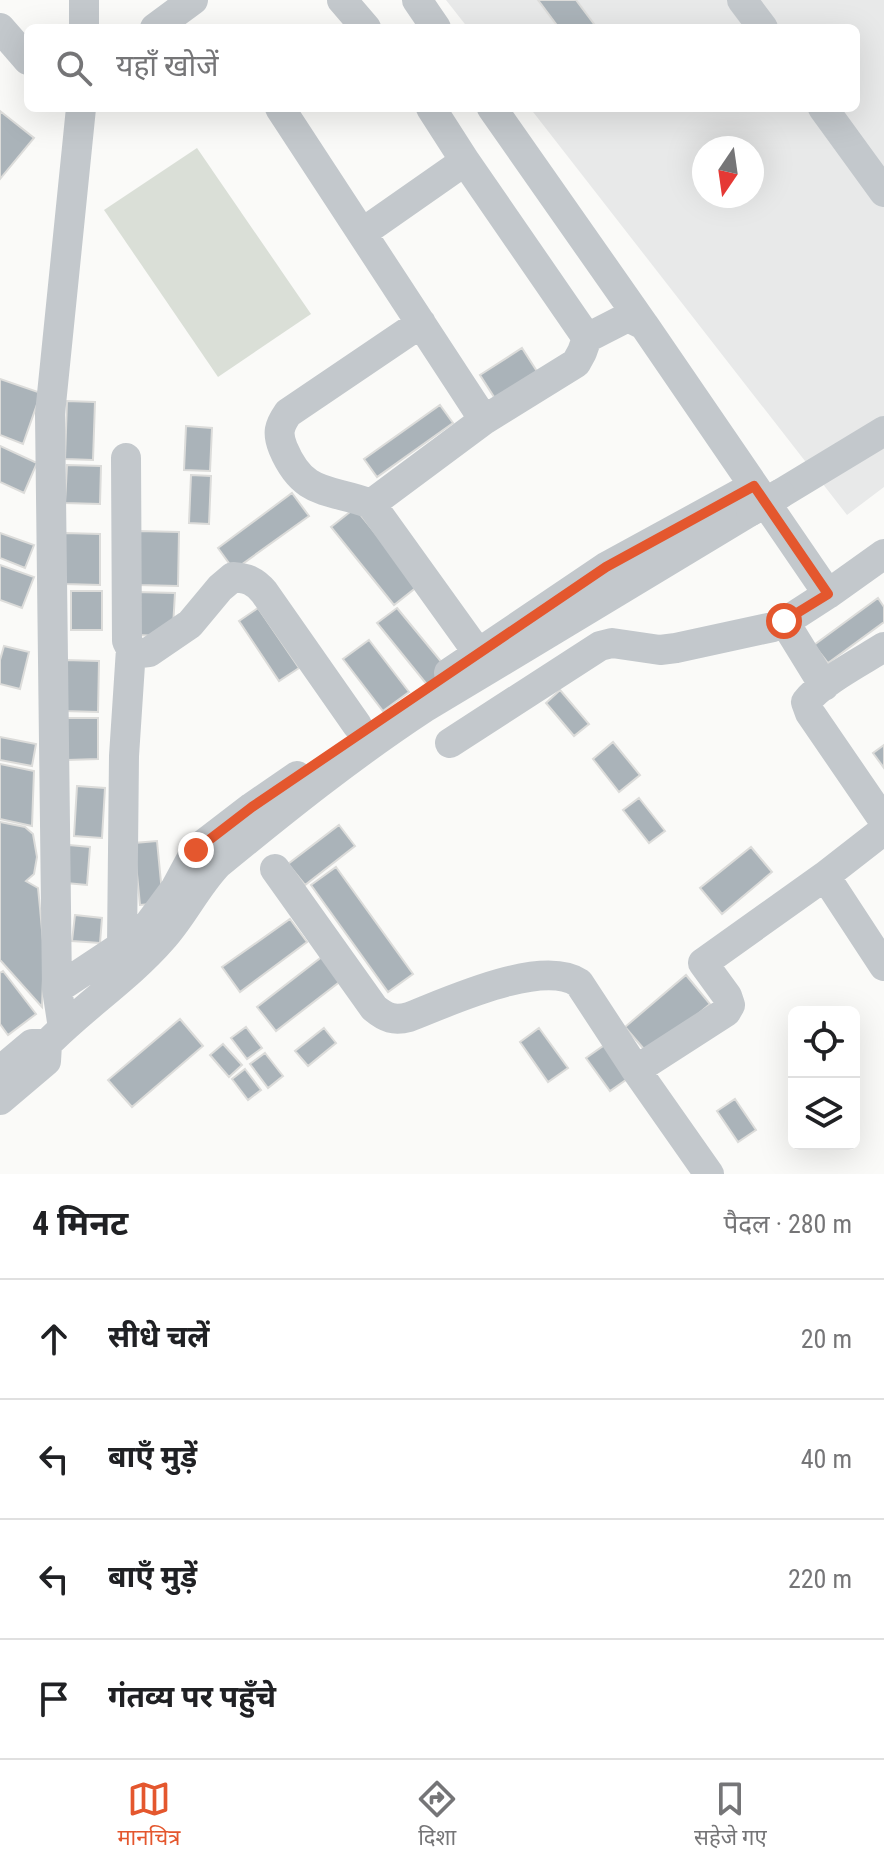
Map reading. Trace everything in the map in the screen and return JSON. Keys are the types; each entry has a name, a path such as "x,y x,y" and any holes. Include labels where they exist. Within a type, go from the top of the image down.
{"street":[{"path":"84,0 84,24"},
{"path":"160,24 193,0"},
{"path":"342,0 363,24"},
{"path":"417,0 433,24"},
{"path":"742,0 760,24"},
{"path":"0,28 24,55"},
{"path":"0,1100 46,1061 55,1036 50,414 78,112"},
{"path":"283,112 484,420"},
{"path":"434,112 587,338"},
{"path":"495,112 828,594"},
{"path":"826,112 884,192"},
{"path":"362,233 465,161"},
{"path":"371,504 484,420 576,363 587,338 628,317 644,325"},
{"path":"421,323 288,413 278,431 287,456 299,475 317,489 371,504 478,653"},
{"path":"0,1071 32,1044 55,1036 149,954 165,937 204,878 218,864 372,742 884,431"},
{"path":"122,945 124,756 131,649 127,641 126,458"},
{"path":"57,989 143,932 175,889 196,850 252,807 606,567 754,486"},
{"path":"450,743 600,646 612,643 660,650 773,627 828,594 884,554"},
{"path":"131,649 140,653 149,652 190,624 233,577 244,578 256,583 264,592 357,725"},
{"path":"784,621 824,686"},
{"path":"884,647 824,686 806,702 810,713 884,821"},
{"path":"636,1070 726,1012 730,1005 727,996 703,963 884,830"},
{"path":"275,869 374,1008 384,1016 397,1020 502,983 540,976 559,975 579,983 709,1174"},
{"path":"825,876 884,966"}],"shaded area":[{"path":"446,0 884,0 884,487 847,515 533,112 860,112 860,24 465,24"},
{"path":"197,148 311,314 218,377 104,210"}],"building":[{"path":"538,0 576,0 594,24 556,24"},
{"path":"0,111 34,138 0,179"},
{"path":"522,348 538,373 496,400 480,375"},
{"path":"0,379 41,393 23,444 0,435"},
{"path":"67,401 95,402 93,460 65,459"},
{"path":"440,405 453,423 377,477 364,459"},
{"path":"186,426 212,428 210,471 184,470"},
{"path":"0,446 37,463 24,493 0,482"},
{"path":"67,465 101,466 100,504 65,503"},
{"path":"191,475 211,476 209,524 189,523"},
{"path":"292,493 309,516 234,570 218,548"},
{"path":"355,508 418,586 394,605 331,527"},
{"path":"139,531 179,532 178,586 138,585"},
{"path":"0,533 34,545 25,568 0,558"},
{"path":"65,533 100,534 100,585 65,584"},
{"path":"0,565 34,577 22,608 0,600"},
{"path":"71,591 102,591 102,630 71,630"},
{"path":"136,592 175,593 173,627 164,636 134,635"},
{"path":"878,598 884,607 884,622 828,663 814,645"},
{"path":"258,608 299,668 279,681 239,621"},
{"path":"397,608 453,676 433,692 377,623"},
{"path":"369,640 409,692 383,711 343,659"},
{"path":"4,646 29,652 20,689 0,684 0,660"},
{"path":"65,660 99,661 98,712 64,711"},
{"path":"560,690 589,724 574,736 546,703"},
{"path":"67,718 98,718 98,759 67,760"},
{"path":"0,737 36,744 32,766 0,760"},
{"path":"613,742 640,775 619,792 593,759"},
{"path":"884,745 884,768 873,753"},
{"path":"0,764 34,771 32,826 0,819"},
{"path":"77,786 105,788 102,838 74,836"},
{"path":"639,798 665,831 649,843 623,810"},
{"path":"0,822 25,827 33,834 37,857 34,874 26,881 38,888 44,952 42,1007 0,960"},
{"path":"339,825 355,846 305,885 288,864"},
{"path":"157,841 163,903 140,905 134,843"},
{"path":"69,845 90,847 87,885 66,883"},
{"path":"751,847 772,872 722,914 700,888"},
{"path":"336,867 413,974 388,992 311,885"},
{"path":"75,915 102,918 100,943 72,941"},
{"path":"290,919 307,942 240,992 222,967"},
{"path":"323,956 342,980 276,1031 257,1007"},
{"path":"3,971 36,1014 8,1035 0,1024 0,973"},
{"path":"686,975 710,1004 649,1055 625,1027"},
{"path":"180,1019 203,1046 132,1107 108,1080"},
{"path":"246,1027 262,1048 247,1059 231,1038"},
{"path":"324,1028 336,1043 308,1066 295,1051"},
{"path":"539,1028 568,1068 548,1082 520,1042"},
{"path":"223,1044 242,1065 229,1077 210,1055"},
{"path":"606,1044 630,1077 610,1091 586,1058"},
{"path":"265,1053 283,1076 268,1088 250,1064"},
{"path":"245,1069 261,1090 248,1100 232,1079"},
{"path":"735,1099 756,1130 738,1142 717,1111"}],"route":[{"path":"196,850 252,807 606,567 754,486 828,594 784,621"}]}
